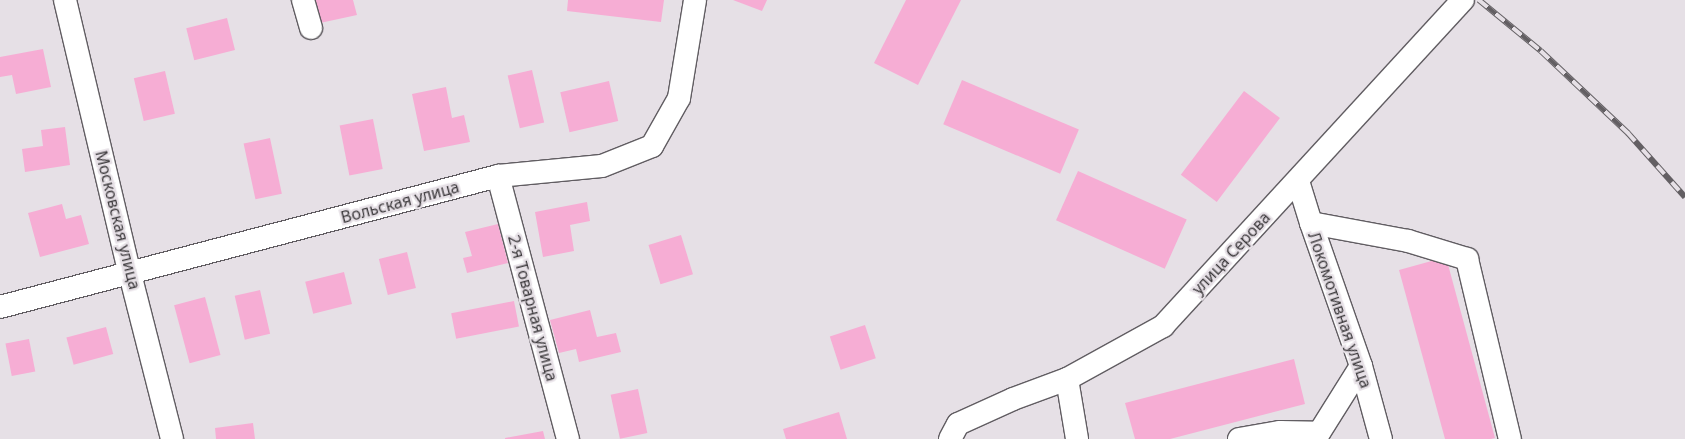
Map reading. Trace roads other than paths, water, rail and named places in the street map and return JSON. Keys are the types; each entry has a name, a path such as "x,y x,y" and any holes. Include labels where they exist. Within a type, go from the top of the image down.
{"street":[{"name":"Московская улица","path":"65,0 130,274 172,439"},
{"path":"304,0 311,28"},
{"name":"Вольская улица","path":"0,307 498,176 602,166 652,146 679,98 696,0"},
{"name":"улица Серова","path":"957,434 1163,326 1463,0"},
{"name":"2-я Товарная улица","path":"498,176 568,439"},
{"name":"Локомотивная улица","path":"1298,181 1361,366 1381,439"},
{"path":"1311,223 1408,241 1467,259 1510,439"},
{"path":"1247,438 1280,432 1322,436 1361,366"},
{"path":"1067,378 1078,439"}],"railway":[{"path":"1479,0 1541,51 1628,133 1685,197"}]}
